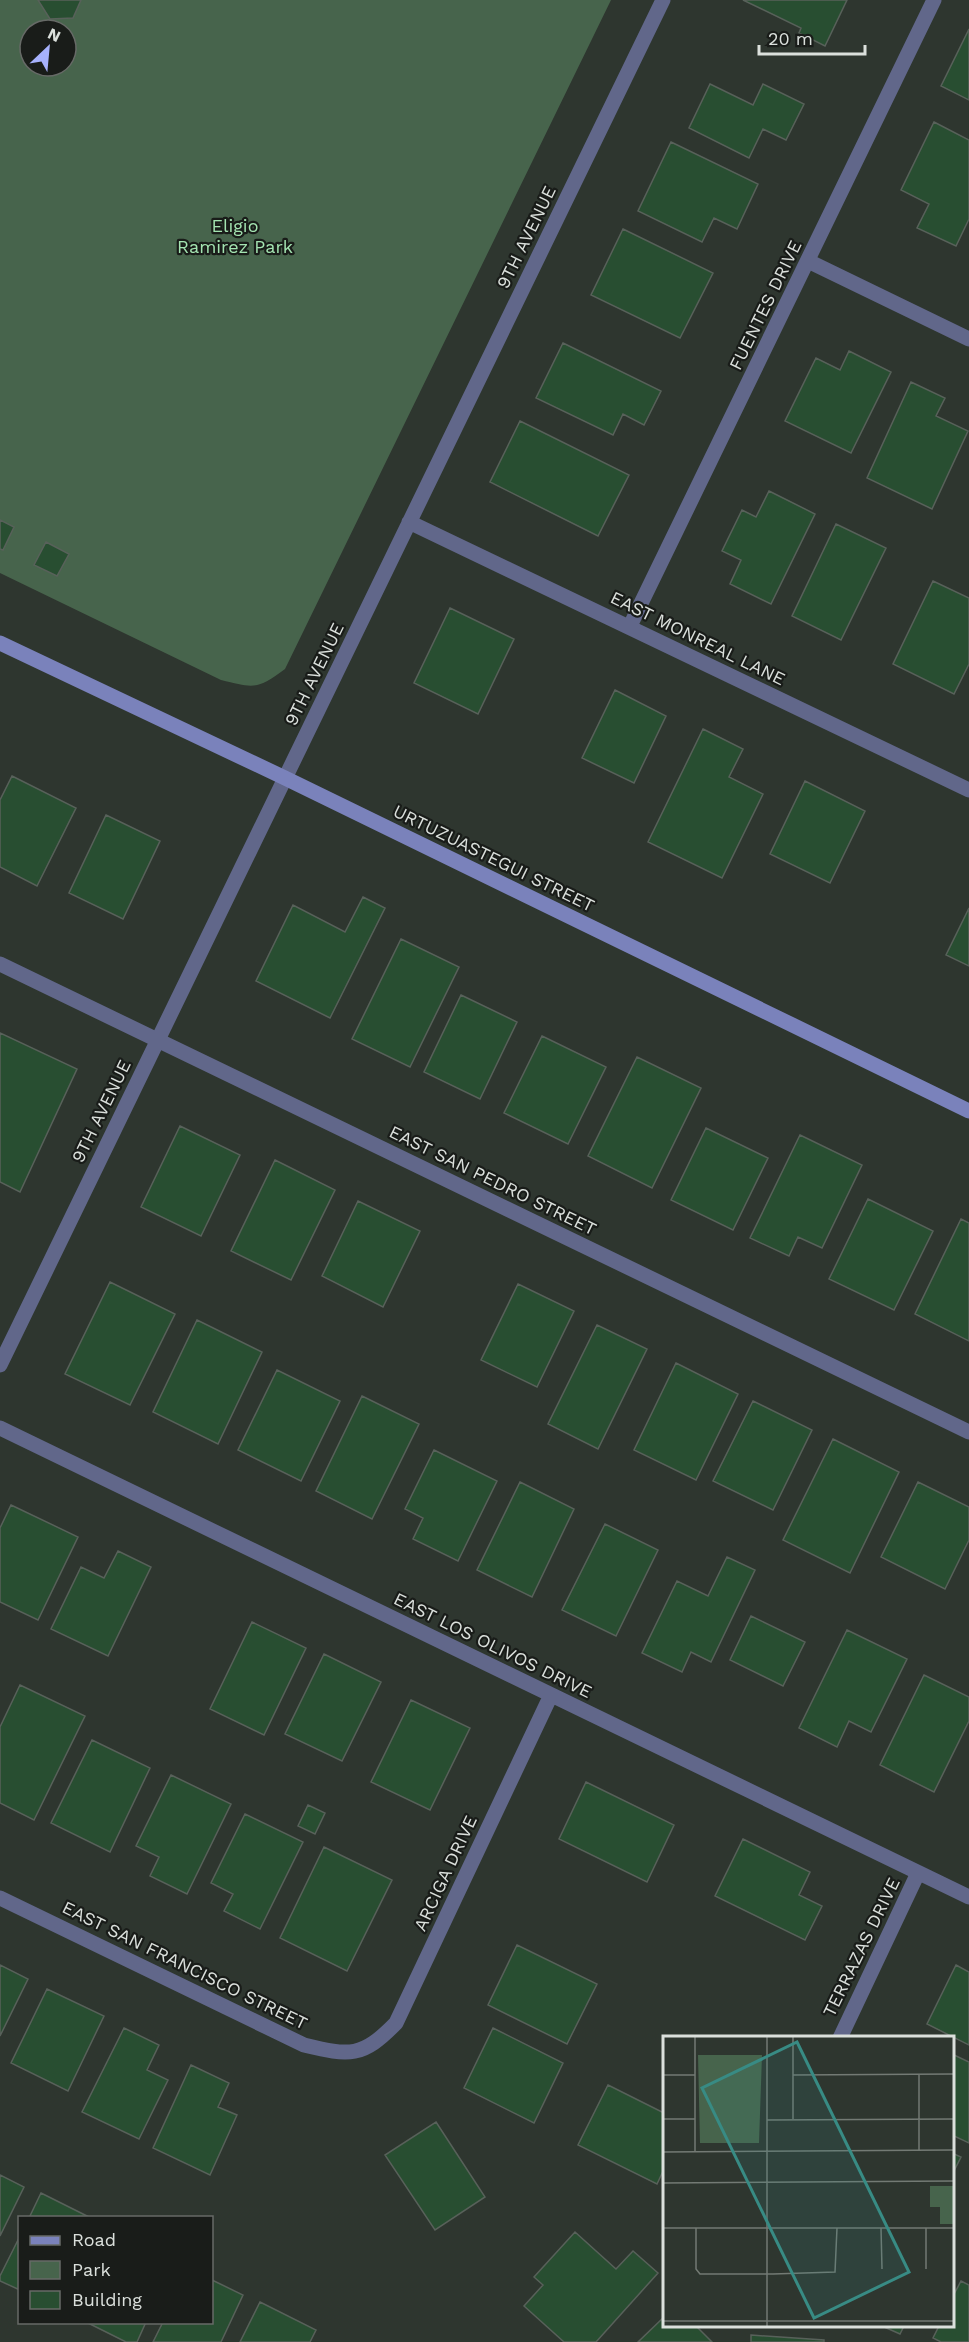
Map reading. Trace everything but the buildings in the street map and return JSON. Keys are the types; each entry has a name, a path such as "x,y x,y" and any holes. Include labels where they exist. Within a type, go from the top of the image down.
{"main road":[{"name":"URTUZUASTEGUI STREET","path":"0,643 285,778 969,1111"}],"street":[{"name":"9TH AVENUE","path":"0,1365 663,0"},
{"name":"FUENTES DRIVE","path":"630,626 934,0"},
{"path":"808,261 969,339"},
{"name":"EAST MONREAL LANE","path":"409,522 969,790"},
{"name":"EAST SAN PEDRO STREET","path":"0,964 969,1432"},
{"name":"EAST LOS OLIVOS DRIVE","path":"0,1428 969,1897"},
{"name":"ARCIGA DRIVE","path":"357,2053 378,2042 396,2023 551,1695"},
{"name":"TERRAZAS DRIVE","path":"840,2036 918,1873"},
{"name":"EAST SAN FRANCISCO STREET","path":"0,1898 304,2045 334,2052 357,2053"}],"green space":[{"name":"Eligio Ramirez Park","path":"0,0 611,0 285,669 261,684 248,686 221,680 0,573"}]}
